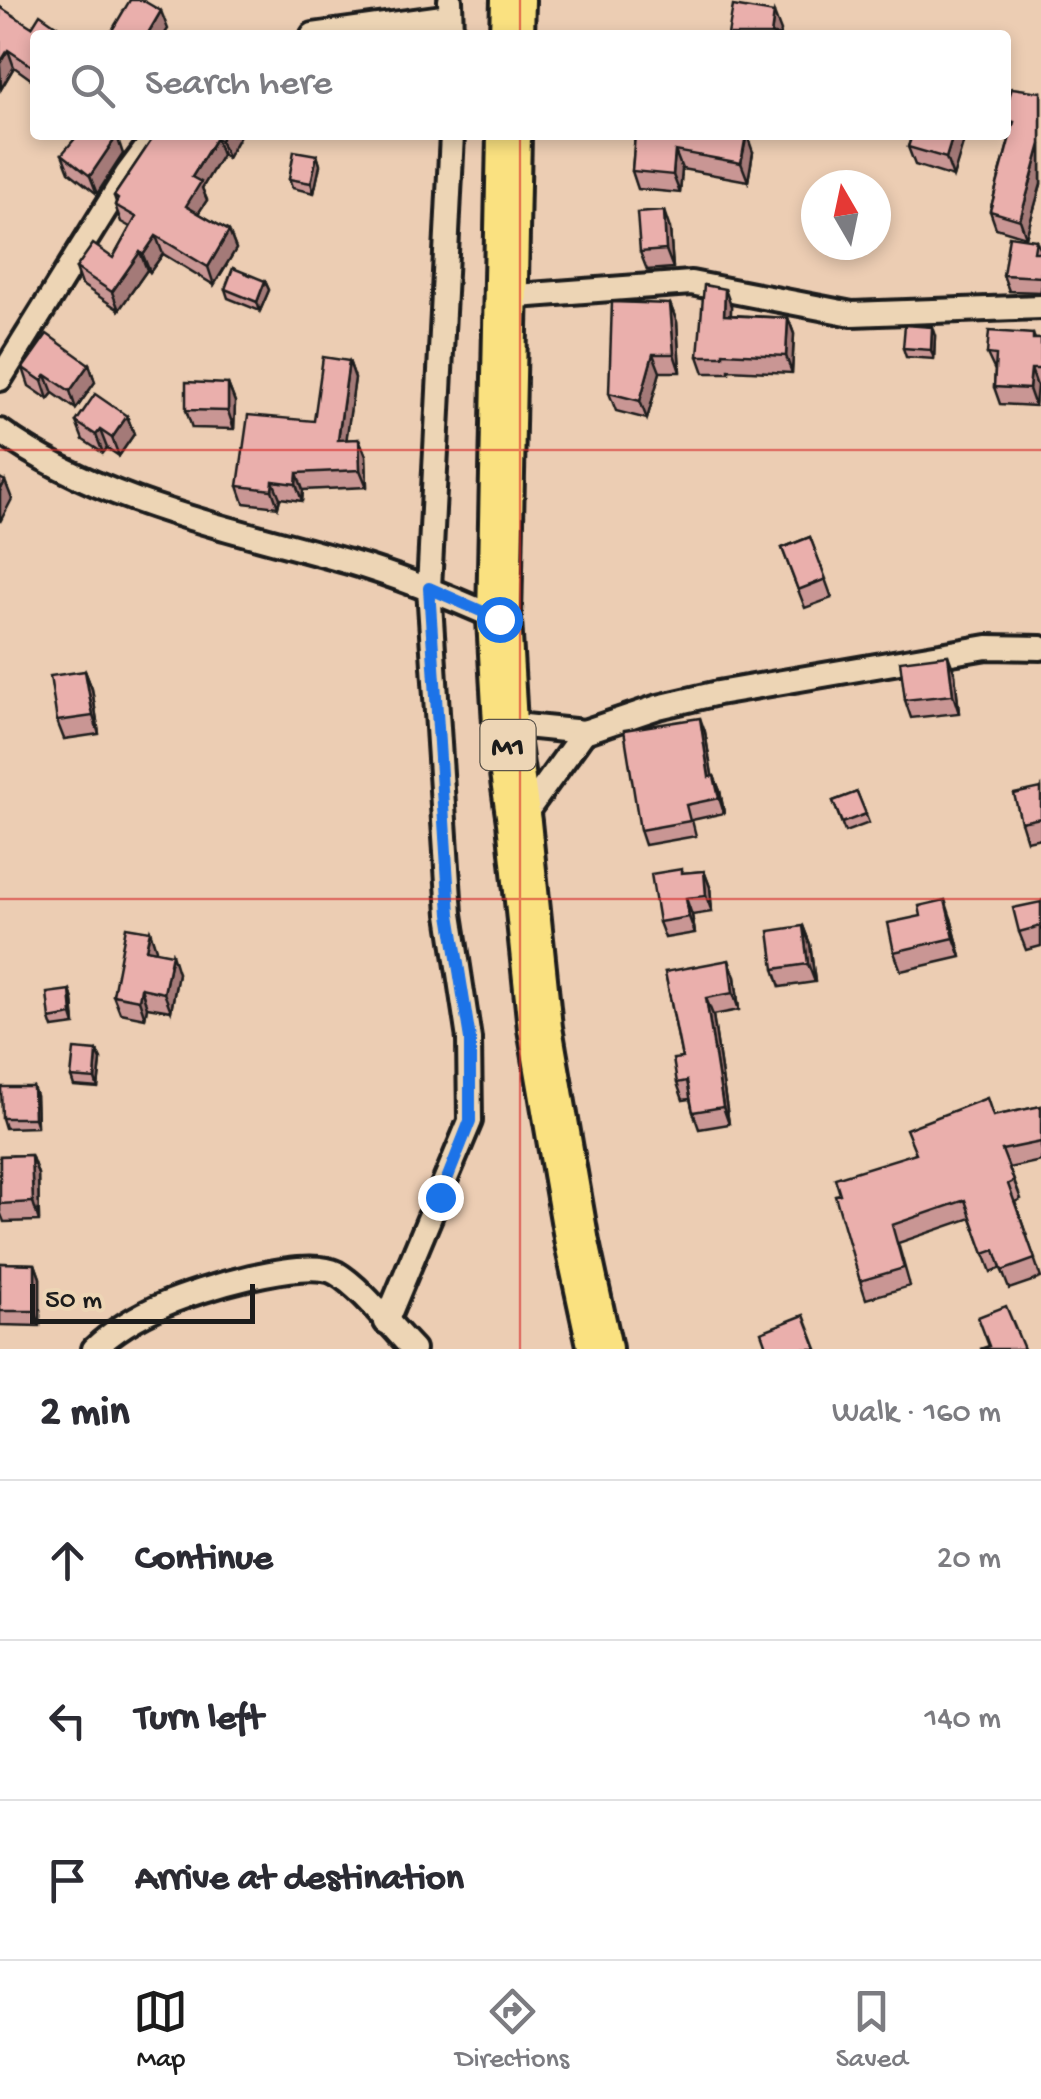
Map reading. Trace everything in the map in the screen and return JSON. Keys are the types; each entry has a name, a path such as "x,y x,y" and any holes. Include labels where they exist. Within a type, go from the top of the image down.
{"highway":[{"path":"512,30 514,0"},
{"name":"M1","path":"509,140 499,619 505,724 540,1028 577,1243 600,1349"}],"street":[{"path":"350,30 450,17"},
{"path":"0,379 127,174 152,140"},
{"path":"386,1322 470,1121 470,1039 450,914 429,588 452,140"},
{"path":"504,298 691,283 852,314 1041,307"},
{"path":"1,434 82,477 197,520 429,588 499,619"},
{"path":"505,724 584,732 658,707 718,693 987,647 1041,648"},
{"path":"519,822 584,732"},
{"path":"94,1349 113,1331 166,1304 299,1267 334,1272 412,1349"}],"building":[{"path":"130,0 142,0 161,11 150,30 112,30"},
{"path":"733,6 774,13 772,30 729,30"},
{"path":"0,7 32,27 40,14 63,30 30,30 30,65 8,50 0,63"},
{"path":"1012,88 1041,92 1041,144 1020,220 990,211 1011,140 1014,122"},
{"path":"74,140 114,140 90,176 62,154"},
{"path":"152,140 215,140 192,177 201,182 186,206 229,231 208,267 156,236 112,292 76,268 93,244 113,258 136,217 115,205 118,199 114,196"},
{"path":"635,140 745,140 741,163 675,151 673,175 632,171"},
{"path":"910,140 951,140 946,158 908,147"},
{"path":"294,151 317,155 311,183 289,179"},
{"path":"664,211 666,250 640,252 637,213"},
{"path":"1009,236 1036,240 1034,252 1041,252 1041,277 1003,275"},
{"path":"233,268 265,281 257,302 225,289"},
{"path":"704,285 725,289 724,315 788,318 786,356 698,356"},
{"path":"612,302 670,304 674,354 653,354 640,401 609,393"},
{"path":"905,325 932,327 931,350 903,348"},
{"path":"989,331 1033,334 1033,339 1041,339 1041,369 1031,369 1029,389 994,387 996,355 987,354"},
{"path":"47,334 89,364 70,391 46,375 42,381 23,368"},
{"path":"323,357 349,361 338,440 359,439 360,470 297,473 296,484 273,481 272,490 238,486 248,415 314,421"},
{"path":"186,382 228,384 228,411 186,410"},
{"path":"95,394 127,416 112,438 100,430 96,435 76,422"},
{"path":"810,537 826,579 798,590 782,548"},
{"path":"948,655 953,695 905,700 900,661"},
{"path":"85,671 93,716 57,721 50,676"},
{"path":"700,718 709,777 714,776 719,798 686,805 690,821 640,830 624,730"},
{"path":"1041,788 1041,818 1021,822 1014,794"},
{"path":"857,792 866,814 842,823 833,801"},
{"path":"682,869 682,873 704,871 706,896 686,898 689,917 659,922 651,874"},
{"path":"945,900 954,938 894,952 888,923 921,916 919,906"},
{"path":"1041,902 1041,926 1019,932 1013,908"},
{"path":"803,926 808,964 774,969 769,931"},
{"path":"126,927 150,931 146,949 172,954 164,993 141,988 139,1000 113,995"},
{"path":"729,960 733,993 706,998 723,1107 693,1112 687,1081 677,1083 673,1059 682,1058 665,972"},
{"path":"70,990 72,1015 50,1019 47,993"},
{"path":"74,1049 97,1051 95,1079 71,1077"},
{"path":"1,1087 33,1087 34,1118 2,1118"},
{"path":"987,1098 993,1116 1041,1106 1041,1142 1002,1150 1014,1181 1008,1184 1035,1259 1002,1271 995,1250 984,1254 965,1200 892,1225 904,1268 860,1281 835,1195 840,1194 835,1178 916,1153 906,1129"},
{"path":"31,1155 33,1202 0,1204 0,1156"},
{"path":"0,1263 35,1264 35,1311 0,1311"},
{"path":"1006,1306 1024,1349 980,1349 989,1346 978,1317"},
{"path":"804,1315 817,1349 767,1349 761,1332"}],"route":[{"path":"440,1197 470,1121 470,1039 450,914 429,588 499,619"}]}
